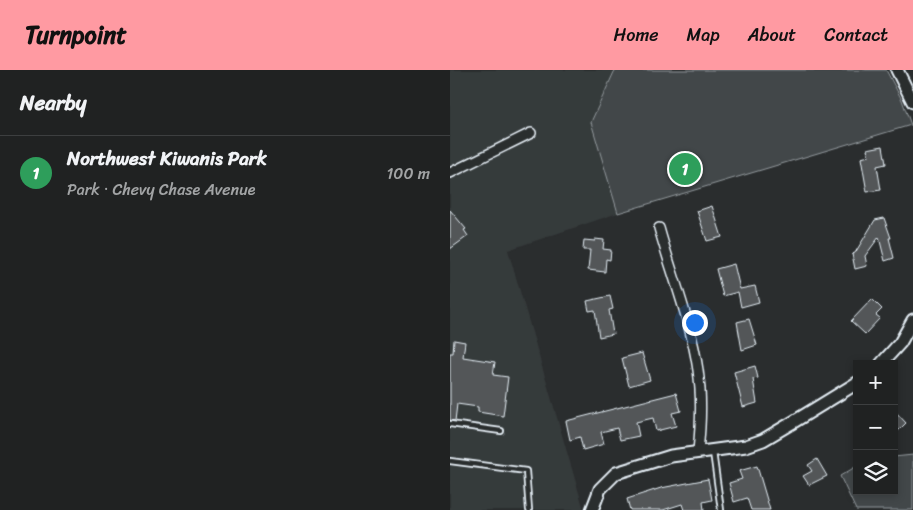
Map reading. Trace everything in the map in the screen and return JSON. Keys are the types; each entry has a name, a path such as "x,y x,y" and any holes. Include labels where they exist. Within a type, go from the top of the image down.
{"street":[{"path":"897,70 913,102"},
{"path":"450,173 531,133"},
{"path":"659,228 687,321 698,369 700,400 698,451"},
{"path":"885,360 900,343 913,320"},
{"path":"592,510 600,490 616,473 671,456 698,451 738,448 763,440 853,385"}],"lane":[{"path":"450,424 501,432"},
{"path":"713,450 721,510"},
{"path":"450,461 526,471 529,510"}],"shaded area":[{"path":"450,70 615,70 591,122 618,213 508,250 584,510 450,510"},
{"path":"615,70 886,70 902,100 911,125 618,213 591,122"},
{"path":"913,455 913,510 856,510 840,476 853,468 853,495 898,495 898,457"}],"building":[{"path":"883,146 886,164 877,166 881,190 867,192 861,158 869,156 867,149"},
{"path":"712,206 722,237 707,241 697,211"},
{"path":"450,210 466,229 464,230 468,236 450,249"},
{"path":"884,218 891,238 889,238 894,258 885,261 879,237 865,256 867,266 855,269 852,254 855,253 875,220"},
{"path":"595,239 604,240 603,249 611,250 610,260 606,259 605,272 588,270 590,250 583,250 584,240 595,241"},
{"path":"734,264 740,289 755,286 759,302 741,307 738,292 723,296 716,269"},
{"path":"610,296 613,309 609,310 613,334 599,337 595,310 589,311 587,301"},
{"path":"872,299 882,309 876,315 880,318 865,334 851,321"},
{"path":"749,319 757,345 742,350 737,322"},
{"path":"454,340 465,342 463,357 495,362 493,375 508,377 503,416 478,412 478,407 457,404 455,421 450,420 450,353 453,353"},
{"path":"642,353 650,380 629,386 622,358"},
{"path":"755,366 758,378 753,379 757,403 743,407 734,372"},
{"path":"676,393 681,411 672,413 676,426 656,431 653,418 636,422 639,436 620,440 617,428 601,432 604,444 583,450 580,437 570,440 566,421"},
{"path":"898,414 906,423 898,431"},
{"path":"817,459 827,476 809,485 803,476 812,471 808,465"},
{"path":"757,466 770,510 751,510 747,498 734,502 729,483 742,479 739,471"},
{"path":"708,479 712,500 703,502 704,510 684,510 682,504 663,510 630,510 627,499 661,488"}],"place":[{"name":"Northwest Kiwanis Park","path":"685,169"}]}
